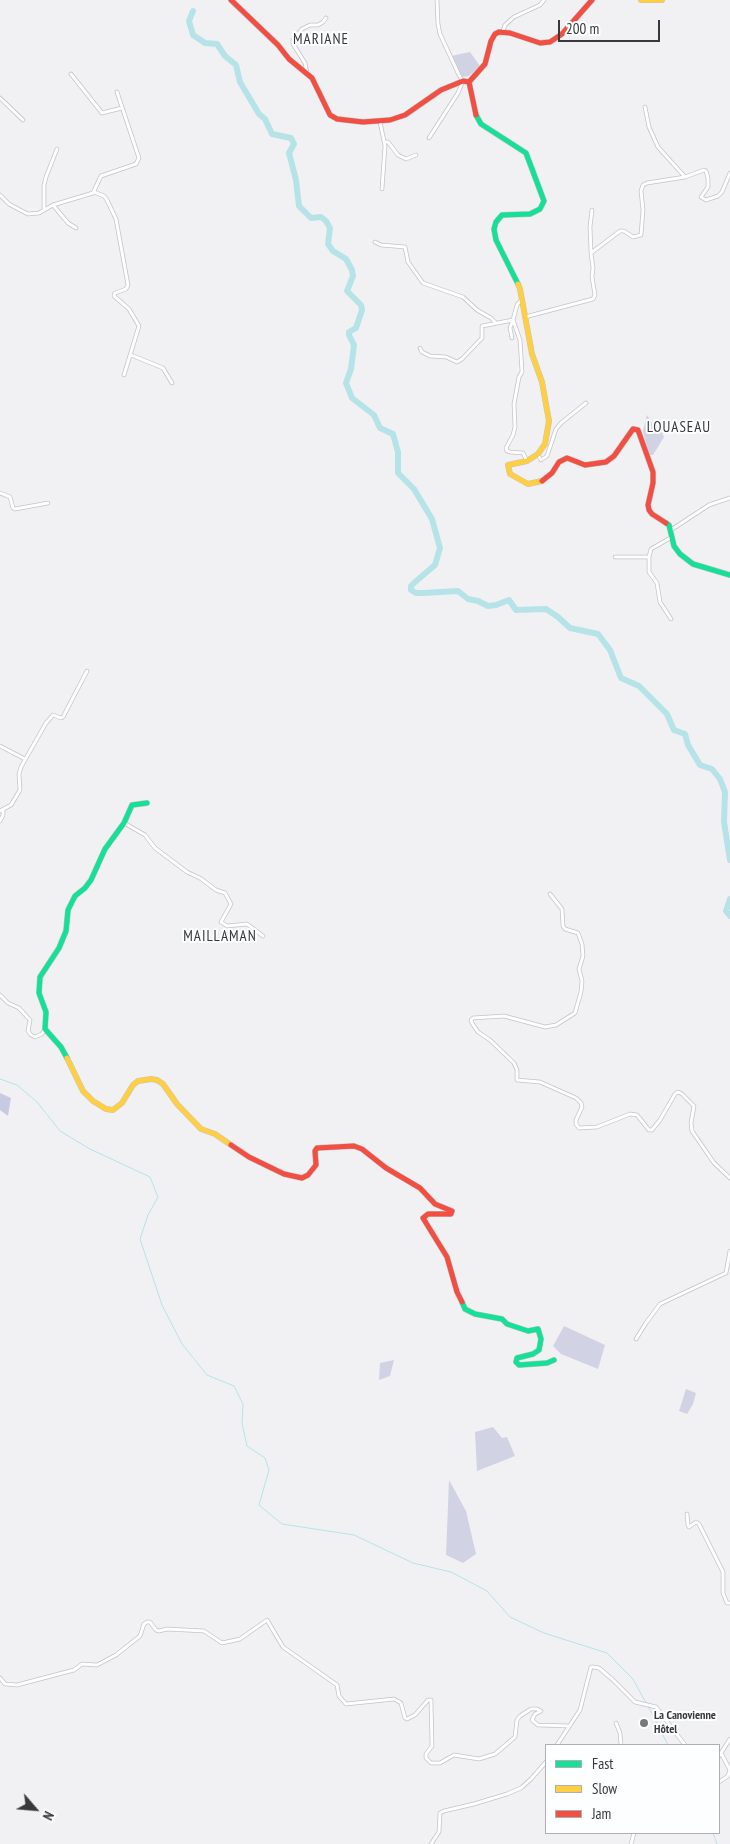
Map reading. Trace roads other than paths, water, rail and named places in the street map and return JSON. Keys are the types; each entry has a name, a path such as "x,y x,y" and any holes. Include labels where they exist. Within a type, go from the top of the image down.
{"street":[{"path":"231,0 278,45 289,59 316,83 322,101 330,115 337,119 380,122 405,114 436,92 466,81"},
{"path":"437,0 440,34 459,75 466,81 477,118 482,124 526,153 544,197 543,205 536,212 502,215 496,222 494,229 496,240 518,284 532,354 542,382 549,420 545,444 538,454 527,460 508,464 510,474 528,484 544,480 552,473 559,462 567,458 586,465 606,462 614,456 626,436 633,430 638,430 653,472 653,483 648,505 649,510 669,525 674,546 680,554 693,564 730,575"},
{"path":"430,138 466,81 486,64 491,41 495,34 502,31 505,25 514,17 540,5 544,0"},
{"path":"502,31 540,43 550,42 562,34 592,0"},
{"path":"641,0 662,0"},
{"path":"307,73 305,63 293,44 293,40 302,29 310,25 318,25 326,18"},
{"path":"71,74 102,114 122,108"},
{"path":"94,192 102,176 136,164 138,161 116,92"},
{"path":"0,98 23,120"},
{"path":"645,107 649,127 658,147 684,177"},
{"path":"380,122 384,142 382,189"},
{"path":"384,142 388,142 398,155 406,159 416,155"},
{"path":"44,210 44,185 57,149"},
{"path":"591,253 620,231 624,231 633,237 640,235 643,210 641,191 643,185 684,177 704,170 708,178 708,187 701,197 706,200 718,196 722,192 730,174"},
{"path":"0,195 9,204 28,214 39,214 53,204 94,192 101,194 107,200 116,219 128,285 126,289 115,293 114,296 129,309 139,326 124,375"},
{"path":"53,204 68,223 76,228"},
{"path":"525,317 593,299 595,294 590,223 592,210"},
{"path":"374,242 381,245 405,248 408,262 423,283 463,297 477,310 496,322"},
{"path":"512,338 510,328 517,305 522,300"},
{"path":"420,348 422,352 430,356 446,357 456,362 462,359 482,338 482,326 513,320"},
{"path":"513,320 520,340 522,372 519,377 514,404 515,427 507,450 523,453 527,460"},
{"path":"131,355 163,368 172,382"},
{"path":"538,454 541,460 544,458 556,429 586,403"},
{"path":"0,493 10,497 15,509 48,503"},
{"path":"671,530 708,505 730,498"},
{"path":"671,619 660,602 657,583 649,572 649,557 651,549 672,537"},
{"path":"615,557 649,557"},
{"path":"0,821 3,815 2,810 11,805 20,790 19,774 25,759 51,717 63,717 87,671"},
{"path":"0,746 25,759"},
{"path":"0,995 8,1003 18,1008 30,1020 28,1031 31,1035 35,1037 42,1034 45,1029 46,1012 39,993 40,977 59,948 66,931 68,910 75,896 92,880 105,849 124,823 132,805 147,803"},
{"path":"124,823 145,835 155,848 187,872 200,878 216,890 225,893 232,904 222,922 227,926 247,924 263,936"},
{"path":"550,894 562,909 562,926 565,929 578,933 582,944 583,956 579,968 582,981 581,992 575,1013 556,1025 545,1027 504,1016 472,1018 472,1023 478,1032 490,1040 514,1063 518,1080 540,1082 576,1098 582,1107 576,1120 579,1128 597,1127 630,1114 637,1115 650,1130 654,1129 676,1092 682,1094 694,1106 691,1123 692,1131 714,1163 730,1178"},
{"path":"45,1029 62,1047 83,1091 93,1101 106,1109 113,1110 122,1103 133,1085 138,1081 151,1078 163,1084 177,1104 201,1129 215,1134 249,1157 275,1170 302,1178 308,1176 316,1166 315,1151 317,1148 354,1146 362,1149 386,1168 420,1188 435,1204 452,1211 451,1214 428,1214 423,1218 447,1257 456,1292 465,1309 475,1314 502,1320 507,1324 528,1331 538,1329 541,1339 538,1350 533,1354 517,1358 516,1362 519,1364 547,1363 554,1360"},
{"path":"636,1339 660,1304 726,1273 730,1251"},
{"path":"687,1514 689,1527 696,1522 698,1524 723,1572 723,1593 727,1603 730,1603"},
{"path":"0,1678 5,1684 16,1686 74,1670 82,1664 97,1665 116,1655 140,1636 144,1624 147,1622 150,1622 159,1631 167,1629 204,1631 222,1643 240,1639 267,1620 283,1647 337,1685 339,1696 346,1704 394,1699 401,1703 407,1720 415,1715 428,1700 431,1700 432,1746 426,1754 426,1758 431,1762 440,1762 454,1755 479,1759 495,1754 515,1738 520,1716 531,1709 537,1709 541,1712 535,1714 532,1720 538,1725 569,1726"},
{"path":"558,1744 580,1710 591,1667 599,1668 635,1702 656,1707 685,1744"},
{"path":"616,1723 620,1733 621,1744"},
{"path":"720,1781 728,1776 730,1770 720,1754 730,1740"},
{"path":"432,1844 439,1832 440,1813 444,1810 474,1804 521,1788 545,1763"}],"waterway":[{"path":"193,11 189,21 193,35 205,43 217,44 225,56 236,65 240,82 259,114 265,119 272,134 291,138 294,144 289,153 296,180 299,206 311,218 321,217 326,221 330,228 328,244 333,251 346,259 352,270 353,276 347,291 361,305 362,310 356,328 349,332 354,345 351,369 346,383 352,398 374,415 380,428 393,434 398,452 398,473 414,489 432,519 440,548 435,565 411,586 411,590 416,593 458,591 468,599 488,606 509,600 516,610 546,609 570,628 598,634 610,650 621,678 639,686 667,714 674,730 685,734 688,745 700,765 712,769 720,779 725,792 724,822 730,860"},
{"path":"730,899 726,911 730,916"},
{"path":"0,1079 17,1085 37,1102 60,1131 90,1149 150,1177 158,1197 148,1215 140,1239 162,1305 182,1344 207,1375 234,1386 243,1404 242,1423 247,1446 265,1458 269,1470 259,1505 282,1524 354,1535 413,1563 451,1572 487,1591 510,1617 544,1633 607,1653 633,1679 646,1703"},
{"path":"648,1706 667,1744"},
{"path":"713,1834 717,1844"}],"place":[{"name":"La Canovienne Hôtel","path":"644,1723"}],"district":[{"name":"MARIANE","path":"321,40"},
{"name":"LOUASEAU","path":"679,428"},
{"name":"MAILLAMAN","path":"220,937"}]}
